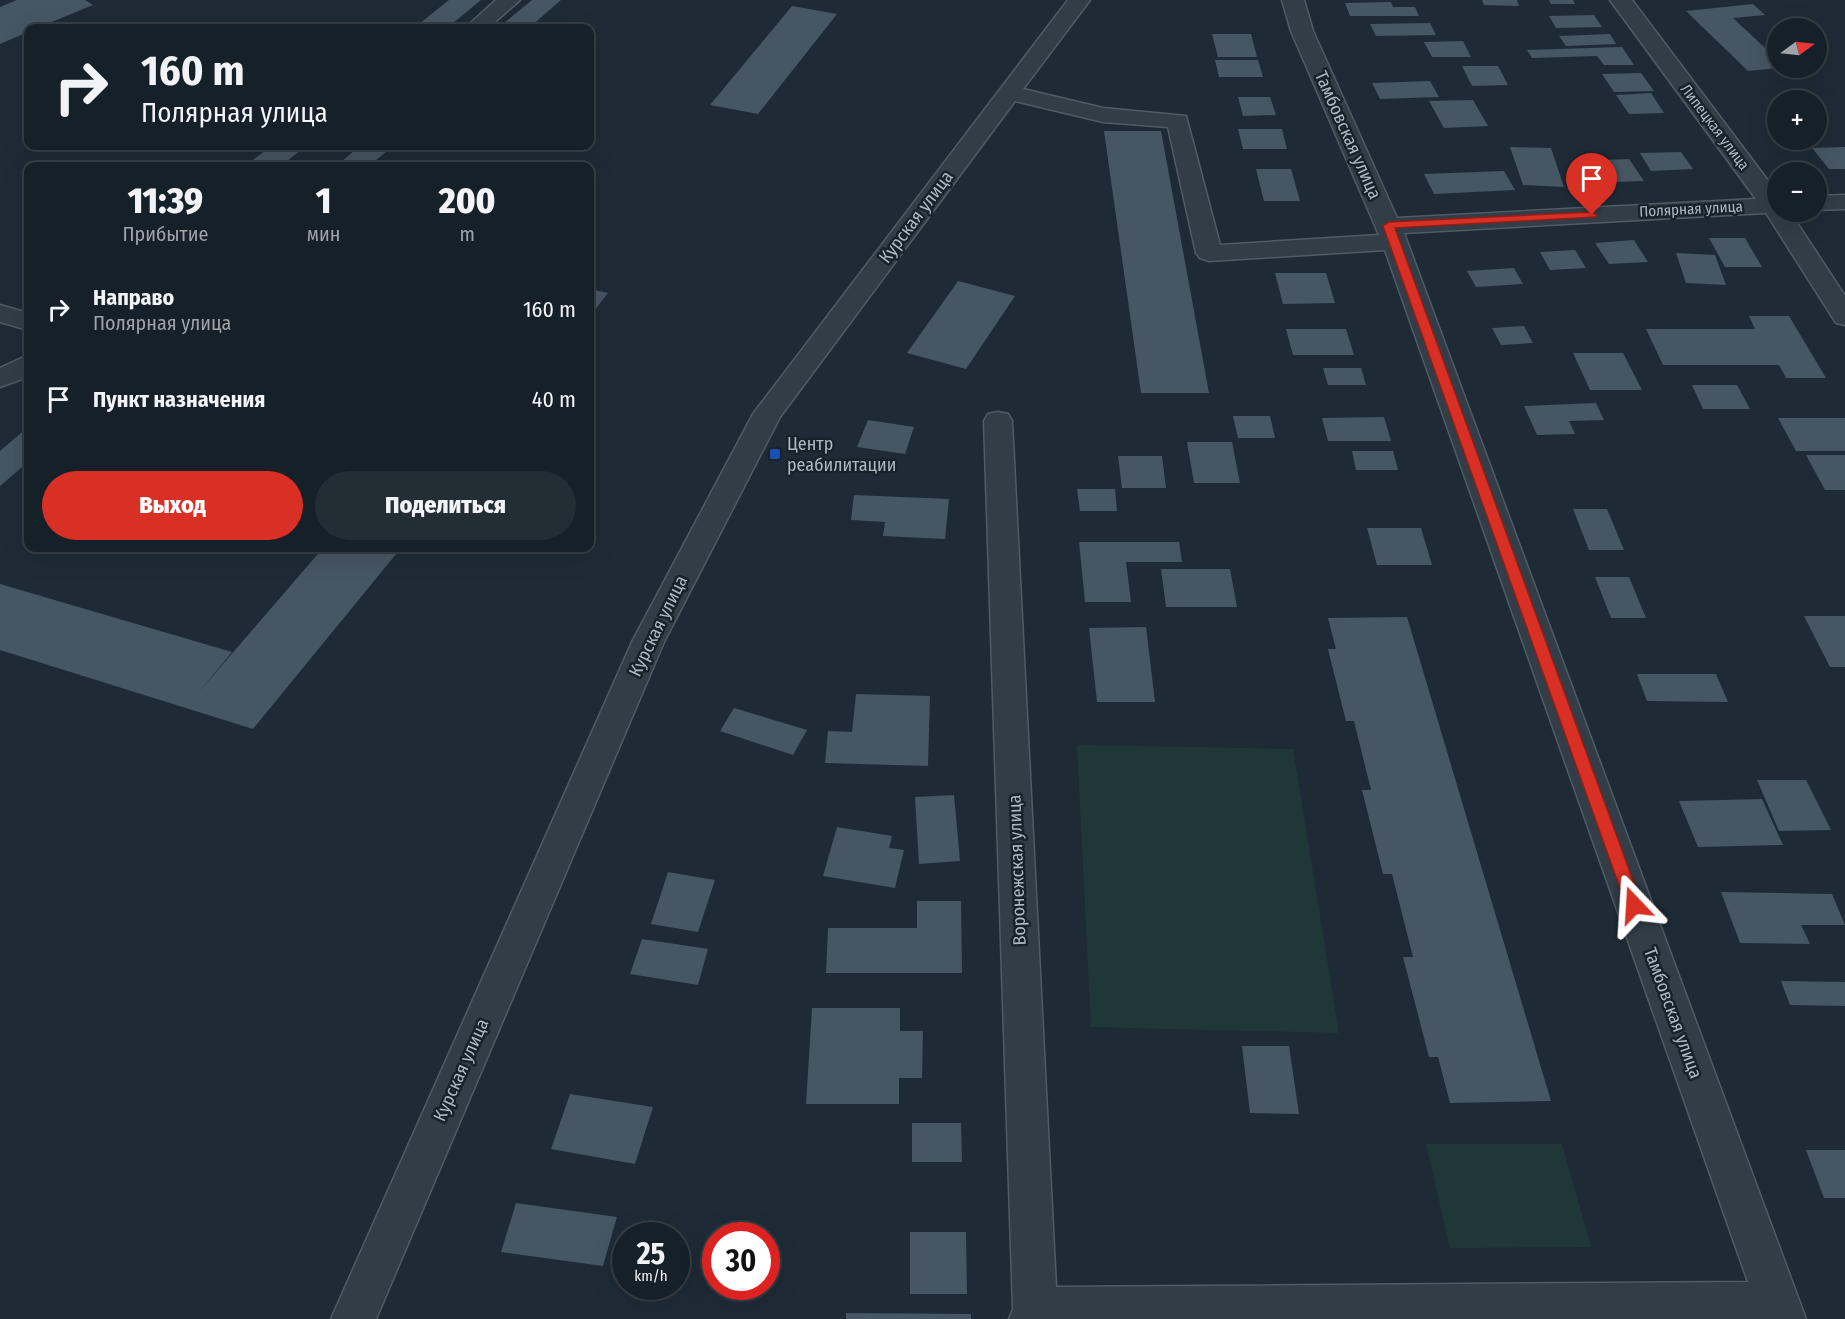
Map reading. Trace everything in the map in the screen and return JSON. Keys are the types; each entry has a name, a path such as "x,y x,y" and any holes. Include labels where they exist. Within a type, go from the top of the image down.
{"street":[{"path":"480,24 509,0"},
{"name":"Курская улица","path":"353,1319 648,642 767,414 1079,0"},
{"name":"Тамбовская улица","path":"1293,0 1302,31 1392,234 1781,1311"},
{"name":"Липецкая улица","path":"1621,0 1767,194"},
{"name":"Полярная улица","path":"1009,93 1103,115 1178,121 1209,254 1392,234 1767,206"},
{"path":"1827,203 1845,202"},
{"name":"Липецкая улица","path":"1786,222 1845,317"},
{"path":"0,313 24,321"},
{"path":"0,378 24,367"},
{"name":"Воронежская улица","path":"998,421 1033,1315"},
{"path":"1033,1315 1781,1311"}],"green space":[{"path":"1077,745 1293,749 1339,1033 1091,1027"},
{"path":"1426,1144 1562,1144 1591,1247 1450,1248"}],"building":[{"path":"17,0 85,0 93,5 47,24 24,24 24,34 0,44 0,7"},
{"path":"449,0 481,0 452,24 419,24"},
{"path":"532,0 561,0 534,24 503,24"},
{"path":"1482,0 1517,0 1519,6 1484,5"},
{"path":"1549,0 1573,0 1575,4 1551,4"},
{"path":"1391,2 1393,7 1415,7 1419,16 1350,16 1345,3"},
{"path":"1753,4 1765,15 1733,18 1767,50 1767,69 1748,71 1686,11"},
{"path":"792,6 837,14 758,114 710,105"},
{"path":"1594,15 1602,27 1556,28 1549,16"},
{"path":"1430,23 1436,35 1376,36 1370,24"},
{"path":"1212,34 1251,34 1257,57 1218,57"},
{"path":"1610,34 1616,44 1566,46 1559,36"},
{"path":"1463,41 1471,57 1432,57 1424,42"},
{"path":"1622,47 1634,65 1604,65 1597,56 1532,58 1527,50"},
{"path":"1215,60 1258,60 1263,77 1219,77"},
{"path":"1462,66 1498,66 1508,85 1472,86"},
{"path":"1641,73 1654,91 1614,92 1602,74"},
{"path":"1430,81 1439,97 1380,99 1372,83"},
{"path":"1651,93 1664,113 1629,114 1616,95"},
{"path":"1238,97 1270,97 1276,115 1243,116"},
{"path":"1473,100 1488,126 1444,128 1429,101"},
{"path":"1238,129 1282,129 1287,149 1243,149"},
{"path":"1104,131 1161,131 1209,393 1141,393"},
{"path":"1510,147 1551,148 1564,187 1523,185"},
{"path":"1845,147 1845,169 1829,169 1827,162 1823,162 1814,150 1827,150 1827,148"},
{"path":"266,150 301,150 286,162 250,162"},
{"path":"355,150 388,150 374,162 341,162"},
{"path":"1681,152 1693,169 1651,171 1640,153"},
{"path":"1629,159 1644,181 1614,182 1601,160"},
{"path":"1256,169 1291,169 1300,201 1264,201"},
{"path":"1504,171 1515,190 1434,194 1424,174"},
{"path":"1709,238 1745,238 1762,267 1725,267"},
{"path":"1634,240 1648,262 1609,264 1595,243"},
{"path":"1575,250 1586,268 1550,270 1540,252"},
{"path":"1676,253 1715,255 1726,285 1686,283"},
{"path":"1514,268 1523,284 1476,287 1467,271"},
{"path":"1275,273 1326,273 1335,303 1283,304"},
{"path":"958,281 1015,296 966,369 907,353"},
{"path":"594,290 608,293 594,311"},
{"path":"1749,316 1789,316 1826,378 1786,378 1779,365 1663,365 1646,329 1755,329"},
{"path":"1524,326 1533,343 1501,345 1492,328"},
{"path":"1286,329 1346,329 1354,355 1293,355"},
{"path":"1573,353 1623,353 1642,390 1590,390"},
{"path":"1323,368 1361,368 1366,385 1328,385"},
{"path":"1692,385 1737,385 1750,409 1703,409"},
{"path":"1596,403 1604,420 1569,421 1575,434 1537,435 1524,406"},
{"path":"1233,416 1270,416 1275,438 1238,438"},
{"path":"1384,417 1391,441 1328,441 1322,418"},
{"path":"1778,418 1845,418 1845,451 1796,451"},
{"path":"868,420 914,427 905,454 857,447"},
{"path":"24,430 24,465 0,486 0,451"},
{"path":"1187,442 1232,442 1240,483 1194,483"},
{"path":"1352,451 1393,451 1398,470 1356,470"},
{"path":"1806,455 1845,455 1845,490 1825,490"},
{"path":"1118,456 1162,456 1166,488 1122,488"},
{"path":"1077,489 1115,489 1117,511 1080,511"},
{"path":"854,495 949,499 945,539 883,536 885,522 851,520"},
{"path":"1573,509 1607,509 1624,550 1589,550"},
{"path":"1367,528 1421,528 1432,565 1377,565"},
{"path":"1079,542 1179,542 1182,562 1126,562 1131,602 1085,602"},
{"path":"320,552 398,552 253,729 0,650 0,584 232,652 198,693"},
{"path":"1161,569 1230,569 1237,607 1166,607"},
{"path":"1595,577 1629,577 1646,618 1611,618"},
{"path":"1804,616 1845,616 1845,667 1830,667"},
{"path":"1407,617 1551,1101 1450,1103 1438,1057 1429,1057 1403,957 1413,957 1392,874 1383,874 1362,790 1371,790 1354,721 1346,721 1328,649 1336,649 1328,618"},
{"path":"1146,627 1155,702 1097,702 1089,628"},
{"path":"1637,674 1716,674 1728,702 1647,701"},
{"path":"856,694 930,696 928,766 825,763 828,731 852,732"},
{"path":"734,708 807,730 793,755 720,731"},
{"path":"1757,780 1806,780 1831,830 1779,831"},
{"path":"954,795 960,861 919,864 915,797"},
{"path":"1762,799 1783,845 1698,847 1679,801"},
{"path":"837,827 892,836 889,848 904,850 895,888 823,876"},
{"path":"668,872 715,880 698,932 651,924"},
{"path":"1721,892 1832,894 1845,925 1801,925 1810,944 1740,943"},
{"path":"917,901 961,901 962,973 826,973 828,928 917,928"},
{"path":"642,939 708,949 698,985 630,974"},
{"path":"1781,981 1845,982 1845,1006 1790,1005"},
{"path":"812,1008 900,1008 900,1031 923,1031 922,1078 899,1078 899,1104 806,1104"},
{"path":"1242,1046 1289,1046 1299,1114 1250,1113"},
{"path":"570,1094 653,1107 635,1164 551,1149"},
{"path":"912,1123 961,1123 962,1162 912,1162"},
{"path":"1806,1150 1845,1150 1845,1198 1824,1198"},
{"path":"516,1203 617,1217 616,1222 612,1222 612,1234 603,1266 501,1252"},
{"path":"910,1232 966,1232 967,1294 910,1294"},
{"path":"846,1313 971,1314 971,1319 846,1319"}],"place":[{"name":"Центр реабилитации","path":"775,454"}],"route":[{"path":"1592,215 1389,226 1634,905"}]}
